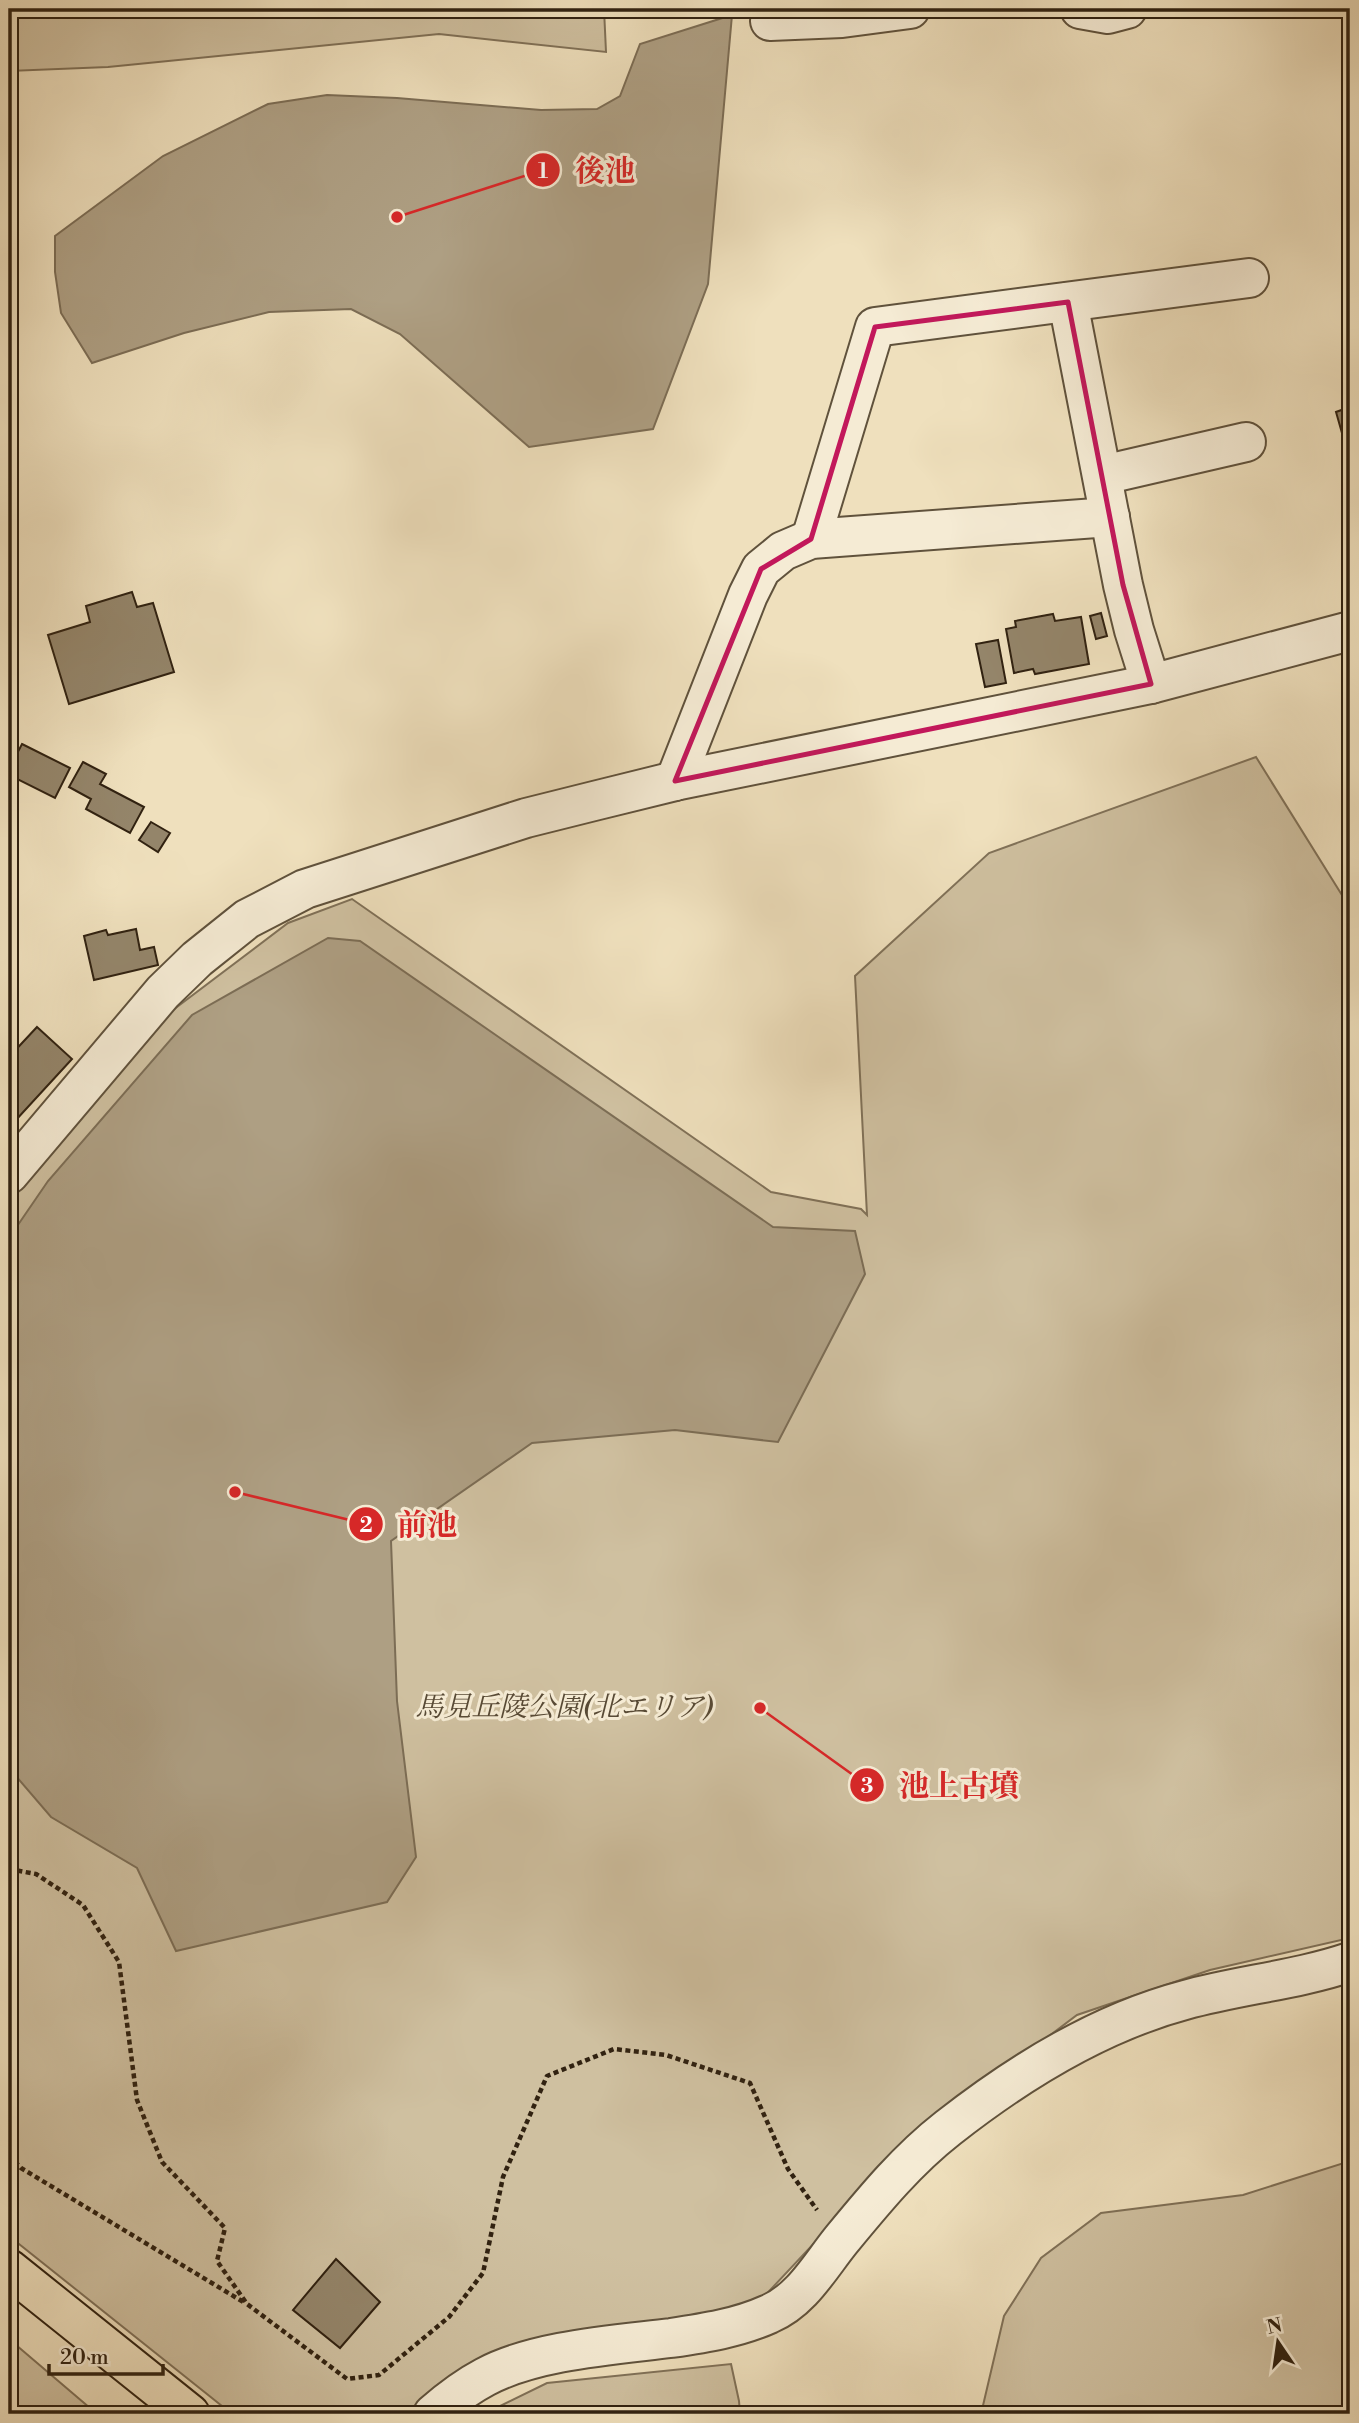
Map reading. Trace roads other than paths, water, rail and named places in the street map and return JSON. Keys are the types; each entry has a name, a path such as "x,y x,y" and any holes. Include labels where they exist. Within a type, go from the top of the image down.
{"main road":[{"path":"9,2269 190,2414"}],"street":[{"path":"770,21 842,18 910,9"},
{"path":"1080,9 1108,14 1127,9"},
{"path":"811,540 875,327 1249,278"},
{"path":"1068,302 1134,630 1151,684"},
{"path":"1103,475 1246,442"},
{"path":"675,781 748,595 761,569 783,551 811,540 1110,517"},
{"path":"9,1174 163,992 197,959 247,919 305,889 526,818 675,781 1151,684 1350,631"},
{"path":"433,2414 452,2397 486,2376 527,2361 575,2351 708,2332 740,2325 771,2313 794,2298 902,2168 947,2129 1000,2089 1060,2052 1118,2024 1182,2000 1350,1962"}],"place":[{"name":"後池","path":"397,217"},
{"name":"前池","path":"235,1492"},
{"name":"池上古墳","path":"760,1708"}],"park label":[{"name":"馬見丘陵公園(北エリア)","path":"564,1707"}]}
